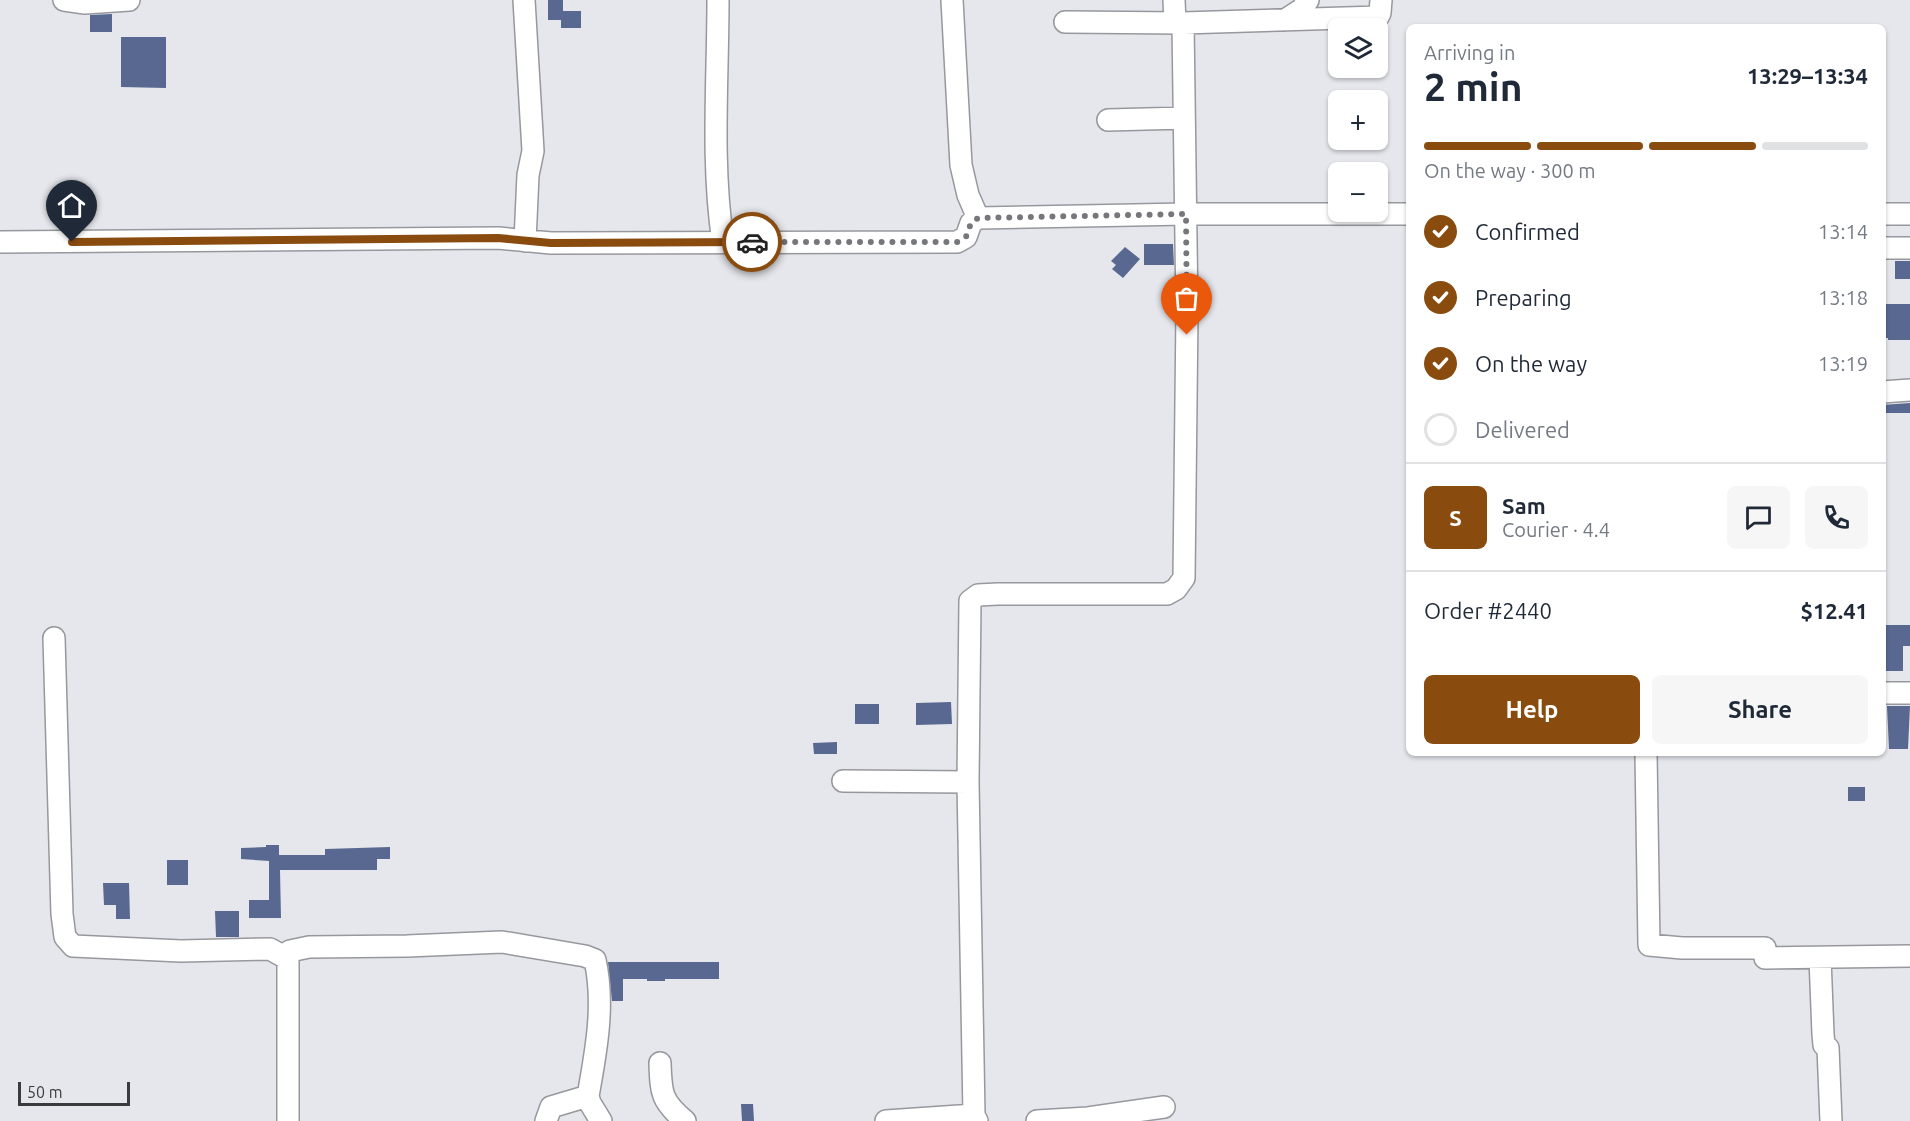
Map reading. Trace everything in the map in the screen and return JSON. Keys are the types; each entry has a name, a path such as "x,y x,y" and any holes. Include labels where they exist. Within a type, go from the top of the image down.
{"street":[{"path":"64,0 85,3 129,0"},
{"path":"524,0 533,151 528,175 525,241"},
{"path":"718,0 715,139 718,209 723,242"},
{"path":"952,0 961,165 972,226"},
{"path":"886,1121 976,1118 968,782 970,601 978,595 998,594 1167,594 1176,589 1184,578 1186,214 1179,23 1174,0"},
{"path":"1285,20 1302,9 1308,0"},
{"path":"1065,22 1179,23 1378,17 1381,0"},
{"path":"1108,120 1184,118"},
{"path":"0,242 498,238 551,243 957,242 972,226 1186,214 1406,214"},
{"path":"1886,214 1910,214"},
{"path":"1886,248 1910,248"},
{"path":"1886,392 1910,390"},
{"path":"54,638 62,914 65,937 73,946 181,951 270,949 288,959"},
{"path":"1886,693 1910,693"},
{"path":"1646,756 1648,945 1682,948 1765,948 1765,958 1910,956"},
{"path":"843,780 968,782"},
{"path":"288,1121 288,959 290,951 309,947 502,942 585,956 595,960 600,982 596,1052 588,1096 601,1121"},
{"path":"1820,958 1823,1034 1824,1045 1828,1048 1831,1121"},
{"path":"660,1063 661,1089 670,1108 686,1121"},
{"path":"546,1121 551,1107 588,1096"},
{"path":"1037,1121 1088,1118 1164,1107"}],"building":[{"path":"548,0 563,0 563,11 581,11 581,28 561,28 561,20 548,20"},
{"path":"112,14 112,32 90,32 90,15"},
{"path":"121,37 166,37 166,88 121,87"},
{"path":"1144,244 1173,244 1174,265 1144,265"},
{"path":"1125,247 1140,259 1123,278 1112,269 1116,265 1111,261"},
{"path":"1895,261 1910,261 1910,279 1895,279"},
{"path":"1886,304 1910,304 1910,340 1888,340 1886,338"},
{"path":"1910,403 1910,413 1886,413 1886,405"},
{"path":"1886,625 1910,625 1910,646 1903,646 1903,671 1886,671"},
{"path":"951,702 952,724 916,725 916,703"},
{"path":"855,704 879,704 879,724 855,724"},
{"path":"1887,706 1910,706 1908,749 1889,749"},
{"path":"837,742 837,754 814,754 813,743"},
{"path":"1848,787 1865,787 1865,801 1848,801"},
{"path":"266,845 279,845 279,855 325,855 325,849 390,847 390,859 377,859 377,870 280,870 281,918 249,918 249,900 269,900 269,861 241,859 241,848 266,847"},
{"path":"167,860 188,860 188,885 167,885"},
{"path":"103,883 129,883 130,919 116,919 116,905 104,905"},
{"path":"215,911 239,911 239,937 216,937"},
{"path":"608,962 719,962 719,979 647,981 647,979 623,979 623,1001 612,1001"},
{"path":"741,1104 753,1104 754,1121 742,1121"}],"way so far":[{"path":"752,242 957,242 966,237 971,223 978,218 1186,214 1187,335"}],"route":[{"path":"72,242 498,238 551,243 752,242"}]}
